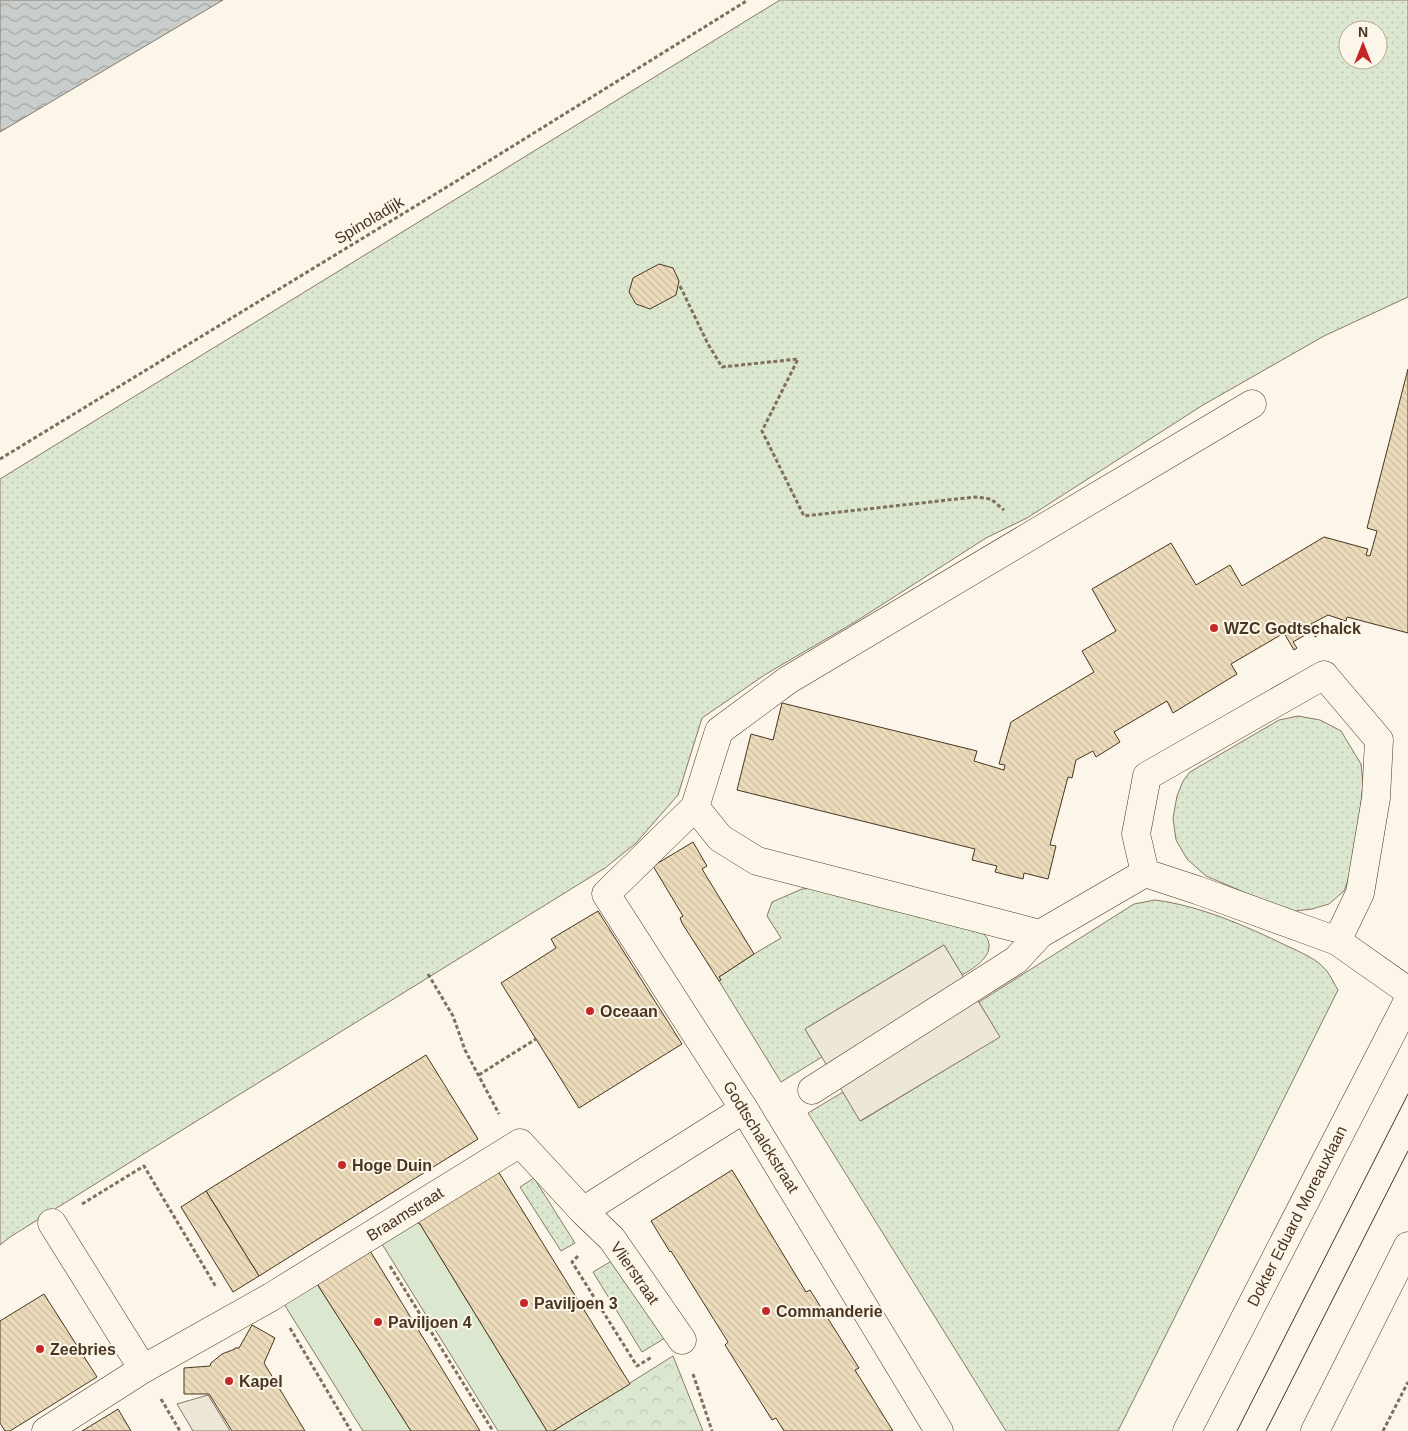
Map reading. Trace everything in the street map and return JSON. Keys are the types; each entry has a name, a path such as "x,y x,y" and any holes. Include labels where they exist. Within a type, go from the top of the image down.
{"street":[{"path":"1040,934 757,861 720,838 695,807 719,731 788,680 1252,404"},
{"path":"1145,873 1136,834 1147,776 1324,675 1379,740 1376,798 1360,893 1337,941"},
{"name":"Godtschalckstraat","path":"695,807 606,894 744,1109 939,1431"},
{"path":"812,1090 1016,960 1040,934 1145,873 1337,941 1408,992"},
{"name":"Dokter Eduard Moreauxlaan","path":"1187,1431 1408,1001"},
{"path":"520,1143 583,1211 744,1109"},
{"name":"Braamstraat","path":"46,1431 143,1369 271,1297 520,1143"},
{"name":"Vlierstraat","path":"583,1211 612,1239 682,1340"},
{"path":"52,1223 143,1369"},
{"path":"1315,1431 1408,1246"}],"path":[{"name":"Spinoladijk","path":"0,459 447,187 748,0"},
{"path":"680,286 708,344 722,367 798,359 762,431 804,516 975,497 991,499 1004,511 1018,543"},
{"path":"428,974 453,1016 466,1050 502,1119 520,1143"},
{"path":"480,1076 536,1039"},
{"path":"52,1223 144,1166 234,1319"},
{"path":"583,1211 589,1246 572,1262 637,1366"},
{"path":"371,1235 493,1431"},
{"path":"271,1297 351,1431"},
{"path":"1383,1431 1408,1382"}],"green space":[{"path":"780,0 1408,0 1408,297 1324,336 1203,405 1027,518 986,538 855,622 766,674 702,718 678,795 636,843 605,868 10,1237 0,1245 0,479"},
{"path":"1298,716 1320,720 1341,731 1361,764 1363,783 1359,824 1351,872 1344,891 1329,904 1295,911 1272,904 1206,876 1187,859 1176,840 1173,818 1177,796 1183,781 1190,772 1279,720"},
{"path":"819,888 978,929 987,938 989,950 982,960 962,975 944,945 805,1029 822,1057 781,1082 719,981 721,979 719,977 781,938 767,916 772,902 802,889"},
{"path":"1155,900 1189,907 1223,918 1303,953 1326,970 1338,990 1118,1431 1006,1431 808,1113 843,1092 861,1121 999,1037 979,1002 1134,904"},
{"path":"534,1178 575,1243 561,1251 520,1187"},
{"path":"417,1222 547,1431 498,1431 382,1244"},
{"path":"615,1259 665,1338 642,1352 593,1272"},
{"path":"317,1283 411,1431 363,1431 284,1304"},
{"path":"673,1356 703,1431 553,1431"}],"shaded area":[{"path":"944,945 1000,1037 860,1121 805,1029"},
{"path":"208,1395 230,1431 193,1431 177,1404"}],"water":[{"path":"0,0 223,0 0,132"}],"building":[{"path":"659,264 673,268 679,281 676,295 650,309 636,304 629,292 633,278"},
{"name":"WZC Godtschalck","path":"1408,369 1408,633 1347,617 1346,621 1328,615 1311,624 1318,635 1315,637 1312,631 1293,642 1297,648 1294,650 1284,633 1231,664 1237,674 1173,713 1167,701 1114,732 1120,742 1096,757 1093,751 1076,760 1072,778 1068,777 1050,845 1056,846 1048,879 1024,873 1023,879 995,872 997,866 972,860 975,849 737,790 751,734 773,740 782,703 977,751 974,761 1004,770 1005,765 999,764 1011,722 1094,672 1082,651 1116,631 1092,589 1171,543 1196,585 1230,565 1242,586 1324,537 1368,549 1366,555 1370,556 1377,531 1367,528"},
{"path":"693,842 707,866 702,869 754,954 719,977 721,980 719,981 682,923 680,918 683,916 653,866"},
{"name":"Oceaan","path":"598,911 682,1044 579,1108 501,983 556,948 551,939"},
{"name":"Hoge Duin","path":"426,1055 478,1139 259,1276 206,1191"},
{"name":"Commanderie","path":"732,1170 806,1292 810,1290 859,1368 855,1370 893,1431 784,1431 776,1418 772,1420 725,1345 728,1342 651,1221"},
{"name":"Paviljoen 3","path":"498,1171 630,1384 553,1431 547,1431 417,1222"},
{"path":"206,1191 259,1276 233,1292 181,1207"},
{"name":"Paviljoen 4","path":"370,1251 480,1431 411,1431 319,1287 317,1283"},
{"name":"Zeebries","path":"44,1294 97,1377 10,1431 5,1431 0,1423 0,1321"},
{"name":"Kapel","path":"252,1325 275,1338 264,1363 305,1431 232,1431 209,1394 184,1394 184,1368 210,1366 222,1354 239,1348"},
{"path":"118,1409 131,1431 82,1431 115,1411"}],"tram line":[{"path":"1237,1431 1408,1094"},
{"path":"1266,1431 1408,1151"}],"place":[{"name":"WZC Godtschalck","path":"1214,628"},
{"name":"Oceaan","path":"590,1011"},
{"name":"Hoge Duin","path":"342,1165"},
{"name":"Paviljoen 3","path":"524,1303"},
{"name":"Commanderie","path":"766,1311"},
{"name":"Paviljoen 4","path":"378,1322"},
{"name":"Zeebries","path":"40,1349"},
{"name":"Kapel","path":"229,1381"}]}
